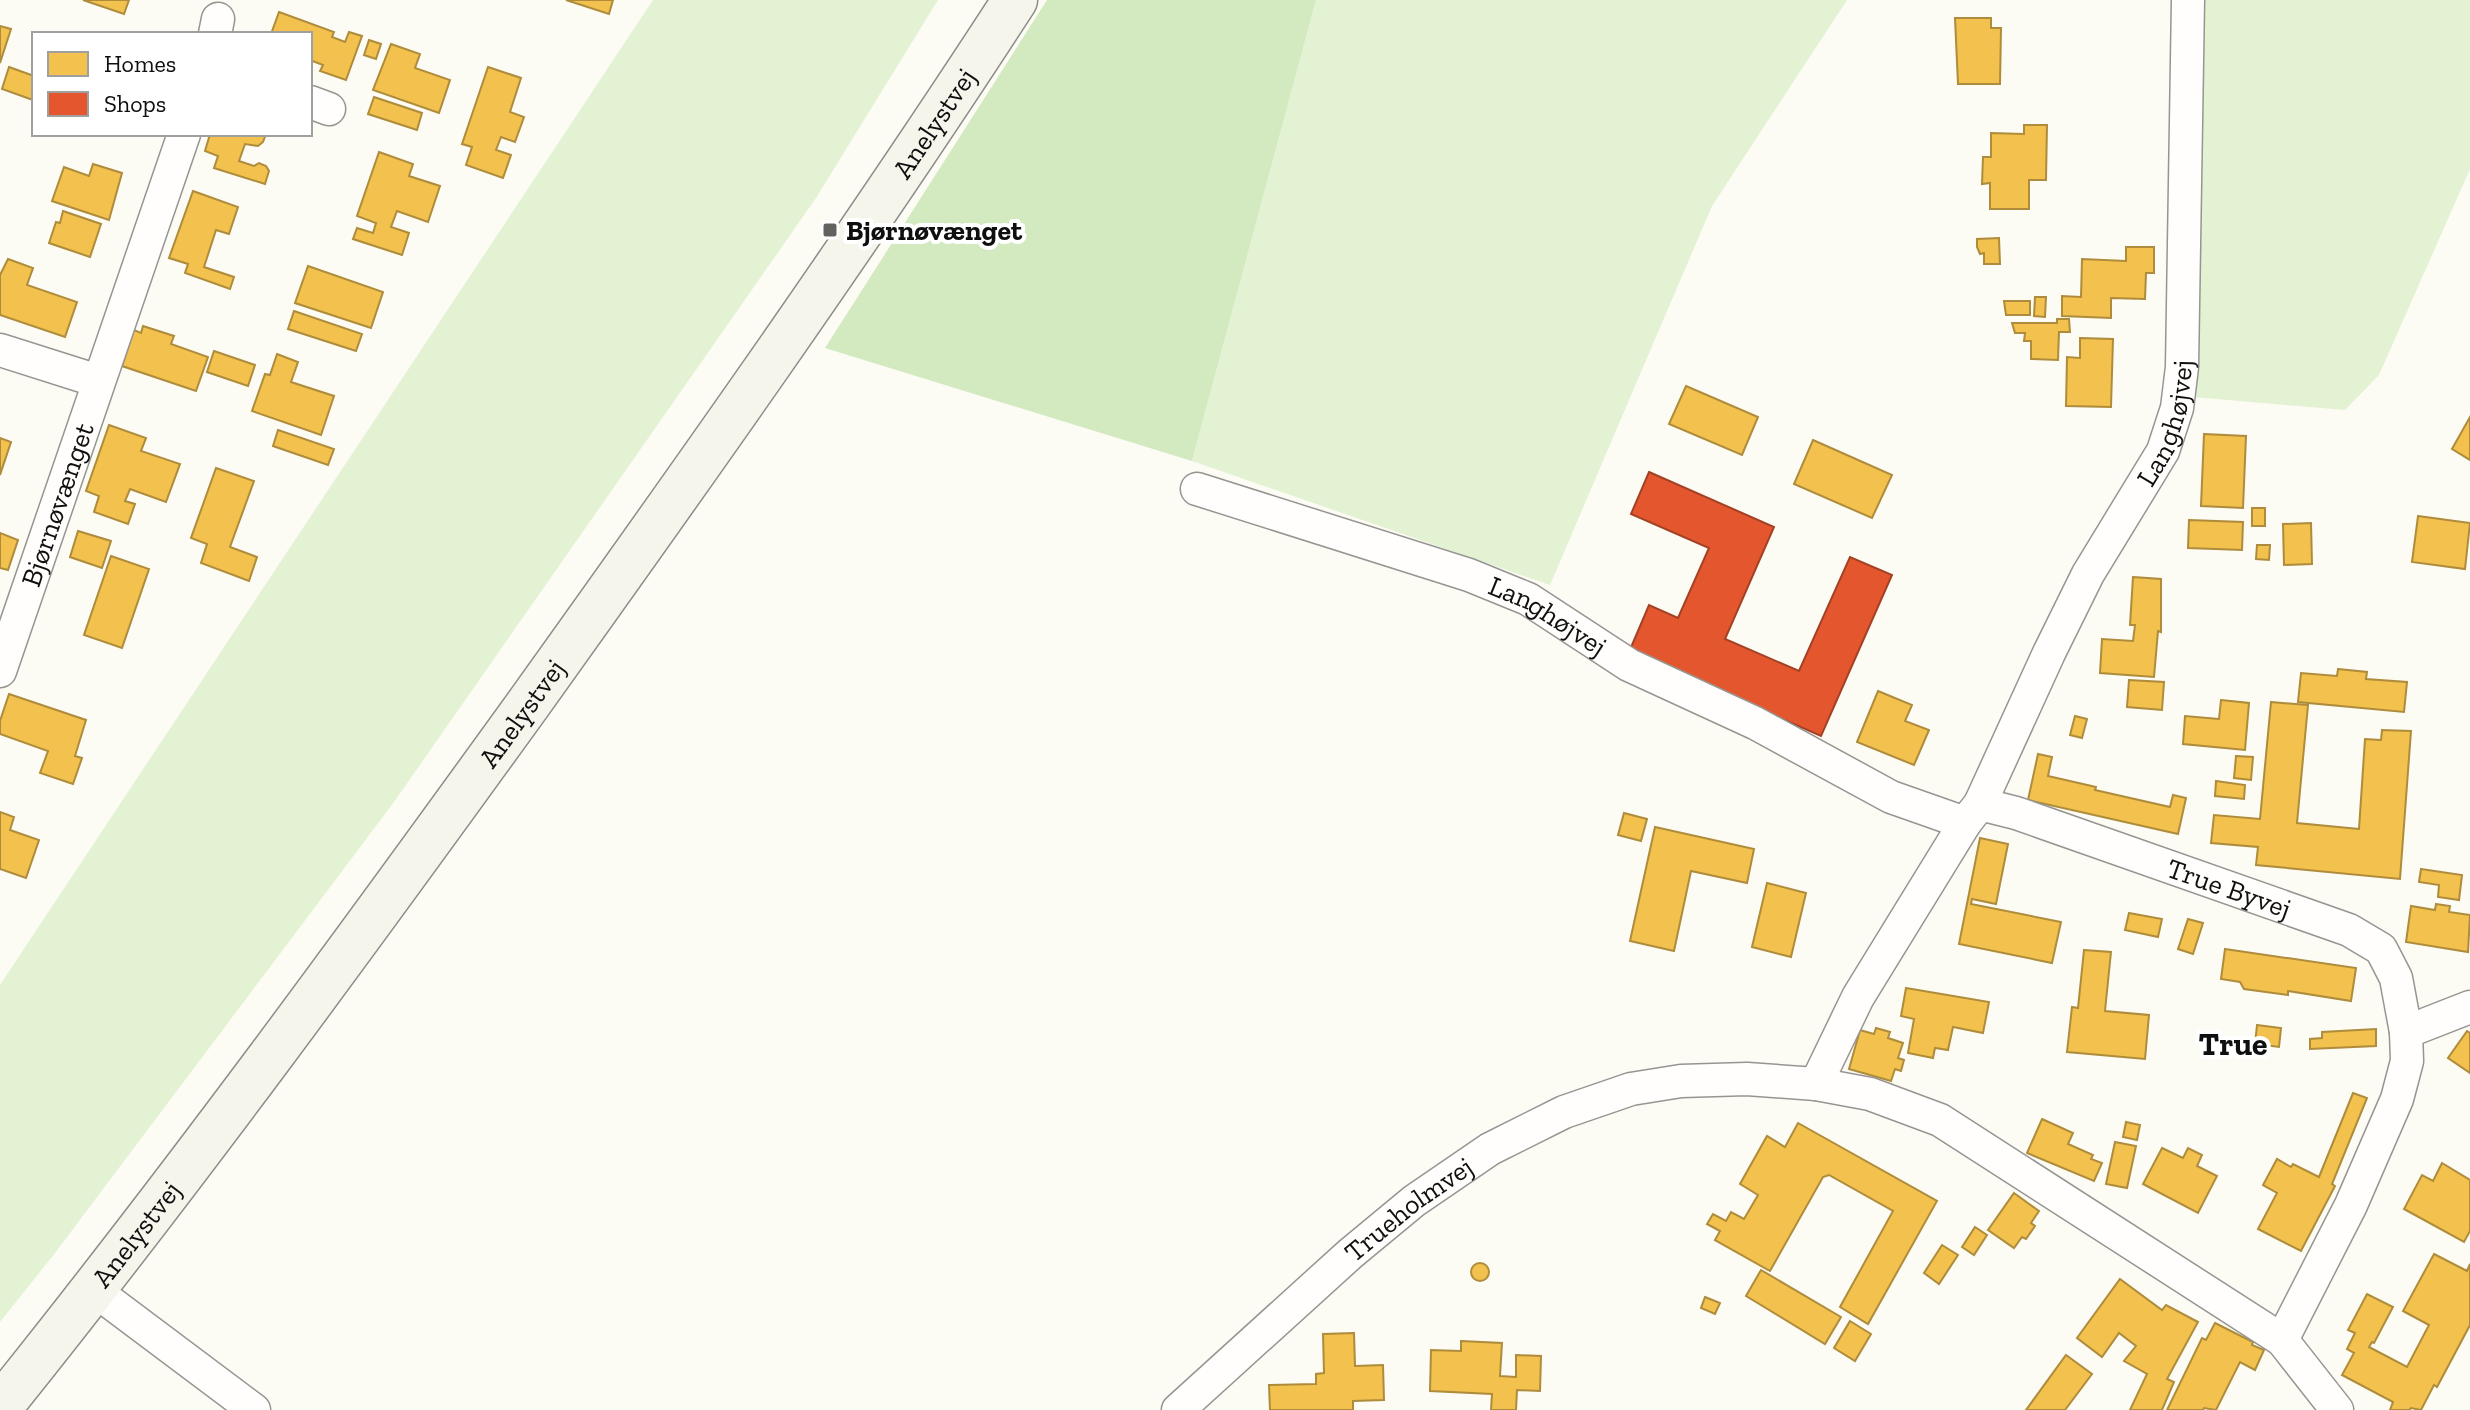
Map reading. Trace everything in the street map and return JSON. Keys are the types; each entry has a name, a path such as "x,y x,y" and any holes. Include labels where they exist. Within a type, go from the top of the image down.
{"street":[{"name":"Anelystvej","path":"0,1407 94,1290 269,1060 679,493 1015,0"},
{"name":"Langhøjvej","path":"1197,489 1469,575 1528,599 1629,665 1755,723 1891,797 1973,814 2088,574 2163,451 2177,408 2182,367 2188,0"},
{"name":"Bjørnøvænget","path":"0,671 183,136"},
{"path":"0,350 98,381"},
{"name":"True Byvej","path":"1973,814 2016,813 2349,930 2381,949 2396,978 2406,1032 2407,1061 2397,1099 2351,1205 2282,1340"},
{"path":"1973,814 1858,997 1816,1084 1870,1094 1940,1120 2282,1340 2337,1410"},
{"path":"2406,1032 2470,1007"},
{"name":"Trueholmvej","path":"1178,1410 1350,1254 1414,1201 1490,1149 1564,1112 1631,1089 1681,1081 1747,1079 1816,1084"},
{"path":"94,1290 254,1410"}],"green space":[{"path":"653,0 938,0 816,198 394,802 0,1322 0,985"},
{"path":"1047,0 1316,0 1192,461 825,348"},
{"path":"1316,0 1847,0 1712,206 1550,585 1192,461"},
{"path":"2205,0 2470,0 2470,169 2379,375 2345,410 2193,397"}],"building: Homes":[{"path":"83,0 129,0 124,14"},
{"path":"566,0 613,0 609,14"},
{"path":"279,12 334,32 332,37 345,42 349,32 362,36 346,80 320,71 323,65 312,61 312,32 272,32"},
{"path":"1955,18 1991,18 1991,28 2001,28 2000,84 1958,84"},
{"path":"0,26 11,29 0,63"},
{"path":"369,40 381,44 376,59 364,55"},
{"path":"391,44 420,54 415,68 450,80 439,113 373,90"},
{"path":"9,67 32,75 32,100 2,89"},
{"path":"488,67 521,78 510,112 524,117 515,142 501,137 496,150 511,155 503,178 466,165 472,147 462,144"},
{"path":"374,97 422,113 417,130 368,114"},
{"path":"2024,125 2047,125 2046,180 2029,180 2029,209 1990,209 1990,183 1982,184 1983,157 1991,157 1991,133 2024,134"},
{"path":"209,136 265,136 258,146 245,144 239,161 266,166 269,171 265,184 214,168 218,156 205,151"},
{"path":"379,152 413,164 409,176 440,186 428,222 397,211 391,227 409,233 402,255 353,239 357,228 373,233 376,223 357,216"},
{"path":"93,164 122,173 109,220 52,201 64,167 89,176"},
{"path":"193,191 238,207 229,234 216,230 204,267 234,277 230,289 185,273 188,264 169,258"},
{"path":"63,211 101,224 90,257 49,243"},
{"path":"1999,238 2000,264 1984,264 1984,253 1980,254 1977,239"},
{"path":"2126,247 2154,247 2154,273 2146,273 2145,299 2111,298 2111,318 2062,316 2062,296 2081,297 2082,259 2126,261"},
{"path":"8,259 33,268 27,285 77,302 65,337 0,315 0,275"},
{"path":"308,266 383,292 371,328 295,303"},
{"path":"2035,297 2046,297 2045,317 2034,316"},
{"path":"2004,301 2030,301 2030,315 2006,315"},
{"path":"294,311 362,334 356,351 288,329"},
{"path":"2057,319 2069,319 2070,332 2059,332 2058,360 2031,359 2031,341 2024,341 2025,333 2015,333 2012,323 2057,323"},
{"path":"143,326 174,336 171,344 208,357 196,391 122,366 134,330 141,333"},
{"path":"2080,338 2113,339 2111,407 2066,406 2067,357 2080,358"},
{"path":"214,351 255,365 248,386 207,372"},
{"path":"277,354 298,362 291,382 334,396 321,435 252,411 265,374 270,375"},
{"path":"1686,386 1758,417 1742,455 1669,424"},
{"path":"2470,417 2470,460 2452,449"},
{"path":"109,425 146,438 141,451 180,464 166,502 130,489 125,501 135,504 128,524 94,512 99,496 86,491"},
{"path":"278,430 334,449 328,465 273,446"},
{"path":"2204,434 2246,436 2243,508 2201,506"},
{"path":"0,438 11,442 0,475"},
{"path":"1813,440 1892,475 1872,518 1794,484"},
{"path":"216,468 254,481 230,547 257,557 249,581 201,563 207,544 191,538"},
{"path":"2252,508 2265,508 2265,526 2252,526"},
{"path":"2418,516 2470,523 2465,569 2412,562"},
{"path":"2189,520 2243,522 2242,550 2188,548"},
{"path":"2311,523 2312,564 2284,565 2283,524"},
{"path":"78,531 111,541 102,568 70,557"},
{"path":"0,533 18,540 8,570 0,568"},
{"path":"2257,545 2270,545 2269,560 2256,559"},
{"path":"111,556 149,569 122,648 84,635"},
{"path":"2133,577 2161,579 2161,632 2158,631 2154,677 2100,673 2102,639 2133,641 2135,625 2130,625"},
{"path":"2338,669 2367,672 2366,679 2407,682 2404,712 2298,702 2301,673 2337,676"},
{"path":"2129,680 2164,682 2162,710 2127,707"},
{"path":"1878,691 1912,705 1905,721 1929,730 1914,765 1857,742"},
{"path":"9,694 86,720 75,756 82,758 73,784 40,773 48,751 0,734 0,721"},
{"path":"2221,700 2249,703 2245,750 2183,744 2185,716 2219,719"},
{"path":"2271,702 2308,705 2297,823 2359,829 2365,739 2381,740 2382,730 2411,731 2400,879 2256,865 2258,847 2211,843 2214,815 2260,819"},
{"path":"2075,716 2087,719 2082,738 2070,735"},
{"path":"2038,754 2052,757 2048,776 2096,787 2095,790 2170,807 2173,795 2186,798 2178,834 2028,800"},
{"path":"2236,756 2253,757 2251,780 2234,778"},
{"path":"2216,781 2245,785 2244,799 2215,796"},
{"path":"0,812 14,817 10,830 39,840 26,878 0,869"},
{"path":"1624,813 1647,819 1641,841 1618,835"},
{"path":"1655,827 1754,849 1747,883 1691,871 1674,951 1630,941"},
{"path":"1980,838 2008,844 1996,904 1972,899 1971,904 2061,922 2052,963 1959,944"},
{"path":"2421,869 2462,875 2459,900 2438,897 2439,885 2419,882"},
{"path":"1767,883 1806,893 1791,957 1752,947"},
{"path":"2436,904 2450,906 2449,912 2470,915 2468,952 2406,942 2411,906 2435,910"},
{"path":"2129,913 2162,919 2158,937 2125,930"},
{"path":"2188,919 2203,923 2193,954 2178,949"},
{"path":"2225,949 2356,968 2351,1001 2288,991 2288,995 2244,989 2240,982 2221,979"},
{"path":"2084,950 2111,952 2105,1011 2149,1015 2145,1059 2067,1052 2072,1007 2078,1008"},
{"path":"1906,988 1989,1002 1983,1033 1953,1027 1948,1050 1935,1048 1933,1058 1908,1053 1914,1019 1901,1016"},
{"path":"2257,1025 2281,1028 2279,1047 2255,1044"},
{"path":"1876,1028 1890,1032 1888,1038 1903,1043 1898,1058 1904,1060 1901,1071 1895,1069 1891,1081 1849,1069 1860,1030 1874,1034"},
{"path":"2376,1029 2376,1046 2310,1049 2310,1039 2322,1038 2322,1032"},
{"path":"2467,1031 2470,1033 2470,1073 2448,1058"},
{"path":"2353,1093 2367,1098 2332,1184 2335,1186 2301,1251 2258,1229 2277,1193 2263,1185 2277,1159 2319,1177"},
{"path":"2042,1119 2073,1133 2068,1144 2093,1155 2091,1159 2102,1163 2094,1181 2027,1153"},
{"path":"2126,1122 2140,1125 2137,1140 2123,1137"},
{"path":"1798,1123 1937,1201 1868,1324 1840,1307 1893,1211 1829,1175 1823,1177 1770,1271 1715,1240 1720,1231 1707,1224 1713,1214 1726,1221 1731,1212 1744,1219 1758,1195 1740,1184 1767,1136 1785,1147"},
{"path":"2115,1142 2136,1146 2127,1188 2106,1184"},
{"path":"2162,1148 2183,1158 2188,1148 2202,1155 2197,1166 2217,1176 2198,1213 2143,1184"},
{"path":"2442,1163 2470,1180 2470,1231 2464,1242 2404,1209 2422,1175 2433,1181"},
{"path":"2014,1193 2039,1211 2031,1223 2035,1226 2026,1239 2022,1237 2014,1248 1988,1230"},
{"path":"1975,1227 1987,1235 1974,1255 1962,1247"},
{"path":"1942,1245 1958,1255 1939,1284 1924,1273"},
{"path":"2434,1254 2467,1271 2470,1264 2470,1325 2421,1410 2390,1410 2393,1402 2342,1375 2354,1353 2347,1349 2355,1333 2348,1330 2367,1294 2393,1307 2369,1347 2407,1367 2429,1325 2403,1311"},
{"path":"1480,1263 1489,1272 1480,1281 1471,1272"},
{"path":"1761,1270 1841,1317 1825,1344 1746,1296"},
{"path":"2120,1279 2162,1310 2166,1305 2198,1322 2167,1379 2174,1382 2162,1410 2130,1410 2147,1374 2124,1361 2136,1346 2119,1333 2102,1357 2077,1338"},
{"path":"1705,1297 1720,1303 1715,1314 1701,1308"},
{"path":"1850,1321 1871,1334 1855,1361 1834,1348"},
{"path":"2215,1323 2264,1350 2255,1370 2240,1362 2216,1410 2167,1410 2202,1338 2206,1340"},
{"path":"1354,1333 1355,1366 1383,1365 1384,1400 1353,1401 1353,1410 1270,1410 1269,1385 1316,1384 1316,1374 1324,1373 1323,1334"},
{"path":"1461,1341 1502,1343 1500,1376 1516,1377 1516,1355 1541,1356 1540,1391 1517,1390 1516,1410 1491,1410 1492,1394 1430,1391 1431,1350 1461,1351"},
{"path":"2066,1355 2092,1374 2065,1410 2026,1410"}],"building: Shops":[{"path":"1649,472 1774,527 1725,639 1799,671 1850,557 1892,575 1821,736 1629,652 1649,605 1678,618 1709,548 1631,514"}],"place":[{"name":"Bjørnøvænget","path":"830,230"}],"district":[{"name":"True","path":"2233,1044"}]}
